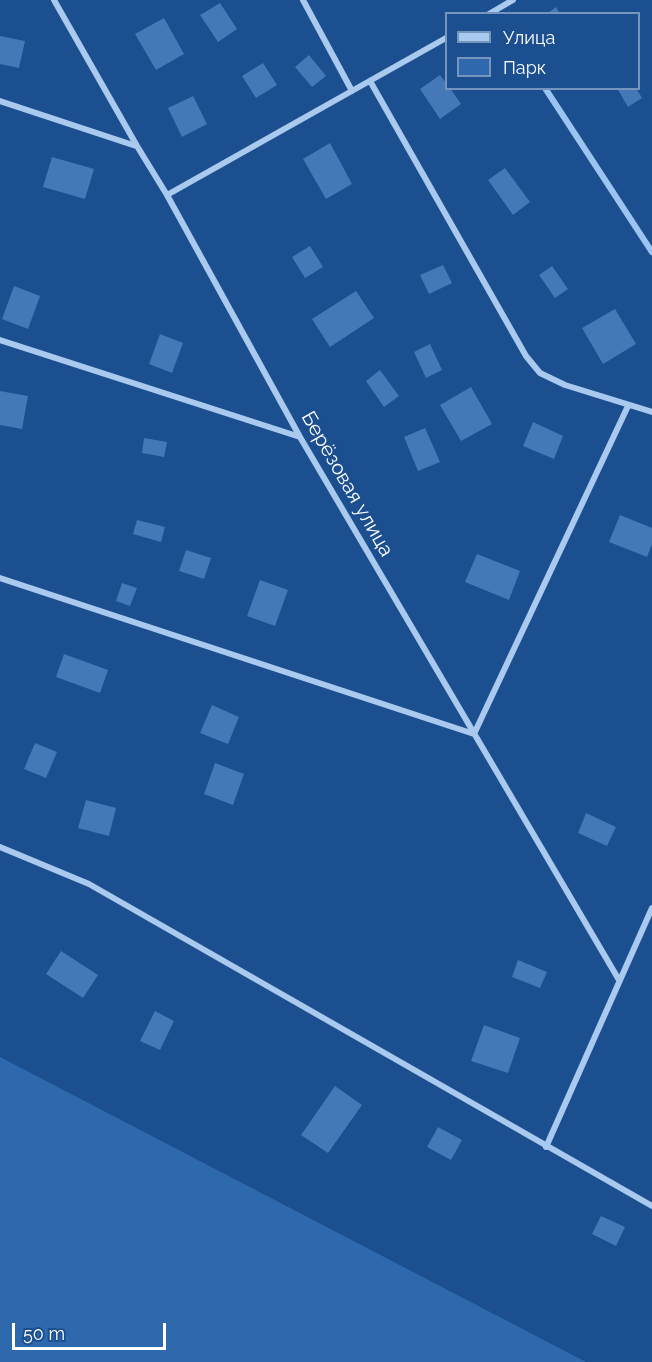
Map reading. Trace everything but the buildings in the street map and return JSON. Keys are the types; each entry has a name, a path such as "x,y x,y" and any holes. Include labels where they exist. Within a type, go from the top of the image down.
{"street":[{"name":"Берёзовая улица","path":"54,0 167,195 300,436 620,980"},
{"path":"303,0 352,91"},
{"path":"492,12 513,0"},
{"path":"167,195 445,39"},
{"path":"370,81 526,356 540,373 628,406 652,412"},
{"path":"0,101 137,146"},
{"path":"0,340 300,436"},
{"path":"0,578 474,734 628,406"},
{"path":"0,847 89,884 652,1206"},
{"path":"546,1146 652,908"}],"green space":[{"path":"0,1057 586,1362 0,1362"}],"waterway":[{"path":"546,90 652,252"}]}
